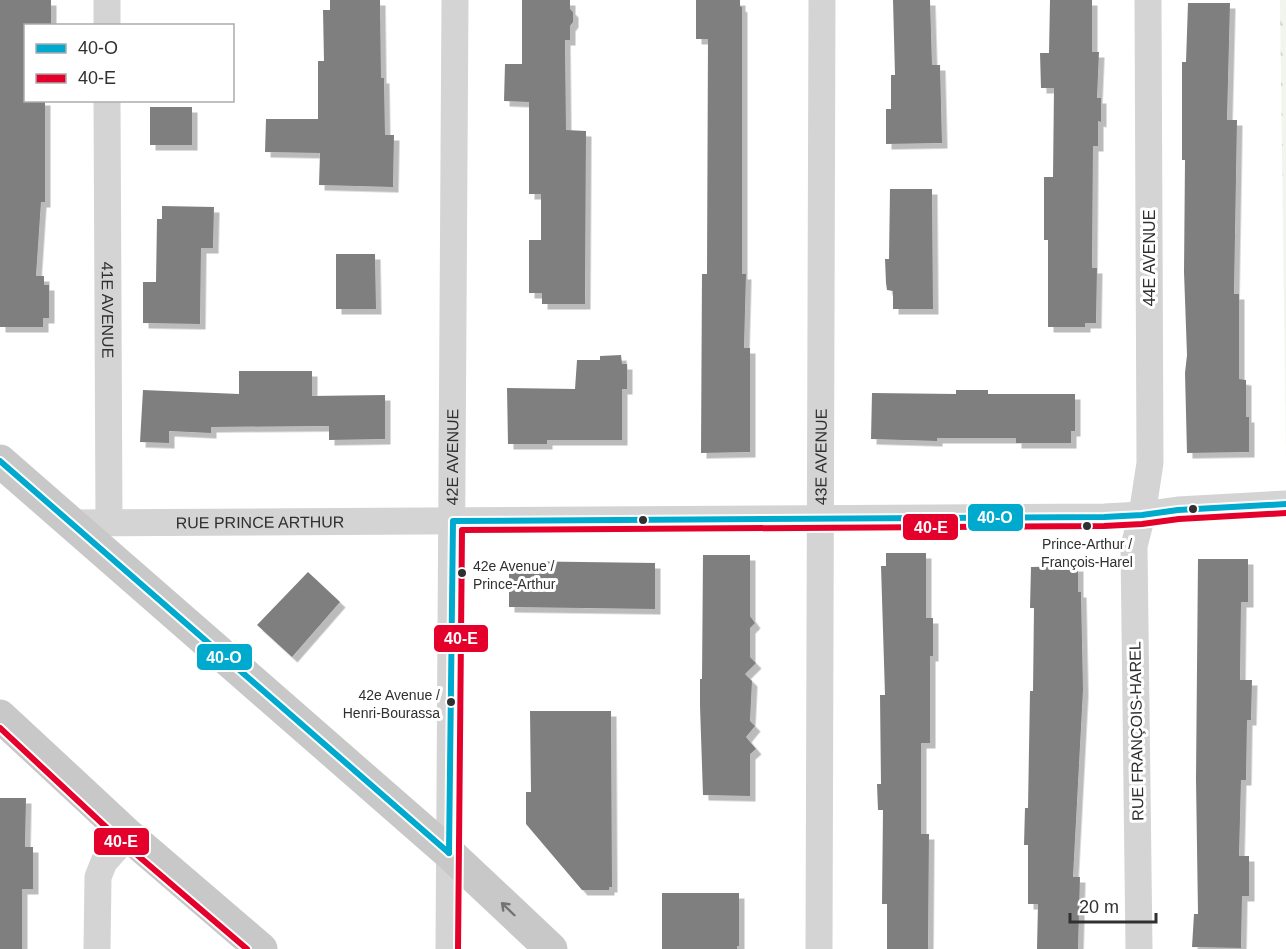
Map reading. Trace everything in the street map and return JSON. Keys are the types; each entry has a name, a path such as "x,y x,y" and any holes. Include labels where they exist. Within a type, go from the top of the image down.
{"main road":[{"path":"0,461 449,853 551,949"},
{"path":"0,716 128,835 261,949"}],"street":[{"path":"107,0 107,24"},
{"name":"42E AVENUE","path":"449,949 455,0"},
{"name":"43E AVENUE","path":"819,949 822,0"},
{"name":"44E AVENUE","path":"1142,515 1150,463 1148,0"},
{"name":"41E AVENUE","path":"107,102 110,521"},
{"name":"RUE PRINCE ARTHUR","path":"70,523 1104,517 1286,504"},
{"name":"RUE FRANÇOIS-HAREL","path":"1139,949 1134,546 1142,515"},
{"path":"97,949 98,877 104,862 128,835"}],"green space":[{"path":"1280,0 1286,0 1286,458"}],"building":[{"path":"0,0 51,0 51,24 24,24 24,102 45,102 45,202 41,202 36,276 44,276 44,285 49,285 49,318 43,318 43,327 0,327"},
{"path":"330,0 380,0 381,78 384,78 385,135 394,135 393,187 319,185 320,153 265,152 266,119 318,119 318,61 324,61 323,10 330,10"},
{"path":"522,0 570,0 570,9 573,12 570,40 565,40 566,130 586,131 585,304 542,304 542,293 529,293 529,240 541,240 541,194 529,194 529,102 504,101 505,64 522,64"},
{"path":"696,0 740,0 742,7 742,274 746,274 744,348 750,348 750,452 701,453 702,274 707,274 708,39 696,39"},
{"path":"893,0 930,0 932,65 940,65 942,143 886,144 886,109 891,109 891,75 895,75"},
{"path":"1050,0 1092,0 1092,52 1099,52 1097,98 1101,98 1101,122 1098,121 1098,146 1093,146 1092,268 1097,268 1096,323 1085,323 1085,327 1048,327 1048,240 1044,240 1044,177 1053,177 1054,88 1041,88 1040,53 1049,53"},
{"path":"1188,3 1230,3 1227,120 1237,120 1234,294 1239,294 1239,379 1246,380 1249,452 1187,453 1182,62 1186,62"},
{"path":"150,107 192,107 192,145 150,145"},
{"path":"890,189 932,189 933,309 893,309 893,291 887,290 885,259 889,259"},
{"path":"162,206 214,207 213,248 201,248 200,324 143,323 143,282 156,282 157,219 162,219"},
{"path":"336,254 375,254 376,309 336,309"},
{"path":"621,355 622,364 627,364 627,389 622,389 622,440 547,440 547,444 508,444 507,388 575,389 577,360 600,360 600,356"},
{"path":"239,371 312,371 312,396 385,395 385,439 329,440 329,426 211,427 211,433 169,431 169,443 140,442 143,390 239,394"},
{"path":"956,390 988,390 988,394 1075,394 1075,431 1071,431 1071,443 1016,443 1016,438 937,438 937,441 871,439 872,393 956,394"},
{"path":"886,553 926,553 926,618 933,618 933,656 930,656 930,743 921,743 921,834 929,834 928,949 887,949 887,904 882,904 883,810 878,810 877,784 881,784 880,695 885,695 881,566 886,566"},
{"path":"703,555 750,555 750,616 755,623 750,628 750,657 756,663 745,674 752,681 750,721 755,726 746,737 756,749 750,754 750,796 703,795 700,679 702,679"},
{"path":"1198,559 1248,559 1248,602 1241,602 1240,680 1252,680 1251,720 1247,720 1246,780 1241,780 1239,856 1249,856 1249,896 1242,896 1241,948 1192,947 1194,914 1198,914 1196,779"},
{"path":"509,561 655,563 655,609 509,607"},
{"path":"1078,566 1078,592 1081,592 1083,690 1073,877 1080,877 1078,949 1037,949 1038,904 1028,904 1028,845 1024,845 1025,808 1028,808 1030,691 1033,691 1034,608 1030,608 1031,567"},
{"path":"308,572 340,602 292,657 257,625"},
{"path":"530,711 611,711 612,887 609,887 609,890 582,890 526,824 526,792 531,792"},
{"path":"0,798 26,798 25,847 33,847 33,889 22,889 22,949 0,949"},
{"path":"662,893 739,893 739,946 737,949 662,949"}],"transit line":[{"name":"40-O","path":"0,461 449,853"},
{"name":"40-O","path":"449,853 453,521 1104,517 1286,504"},
{"name":"40-E","path":"458,949 462,530 1104,526 1286,513"},
{"name":"40-E","path":"0,728 122,842 247,949"}],"place":[{"name":"Prince-Arthur / François-Harel","path":"1087,526"},
{"name":"42e Avenue / Prince-Arthur","path":"462,573"},
{"name":"42e Avenue / Henri-Bourassa","path":"451,702"}]}
